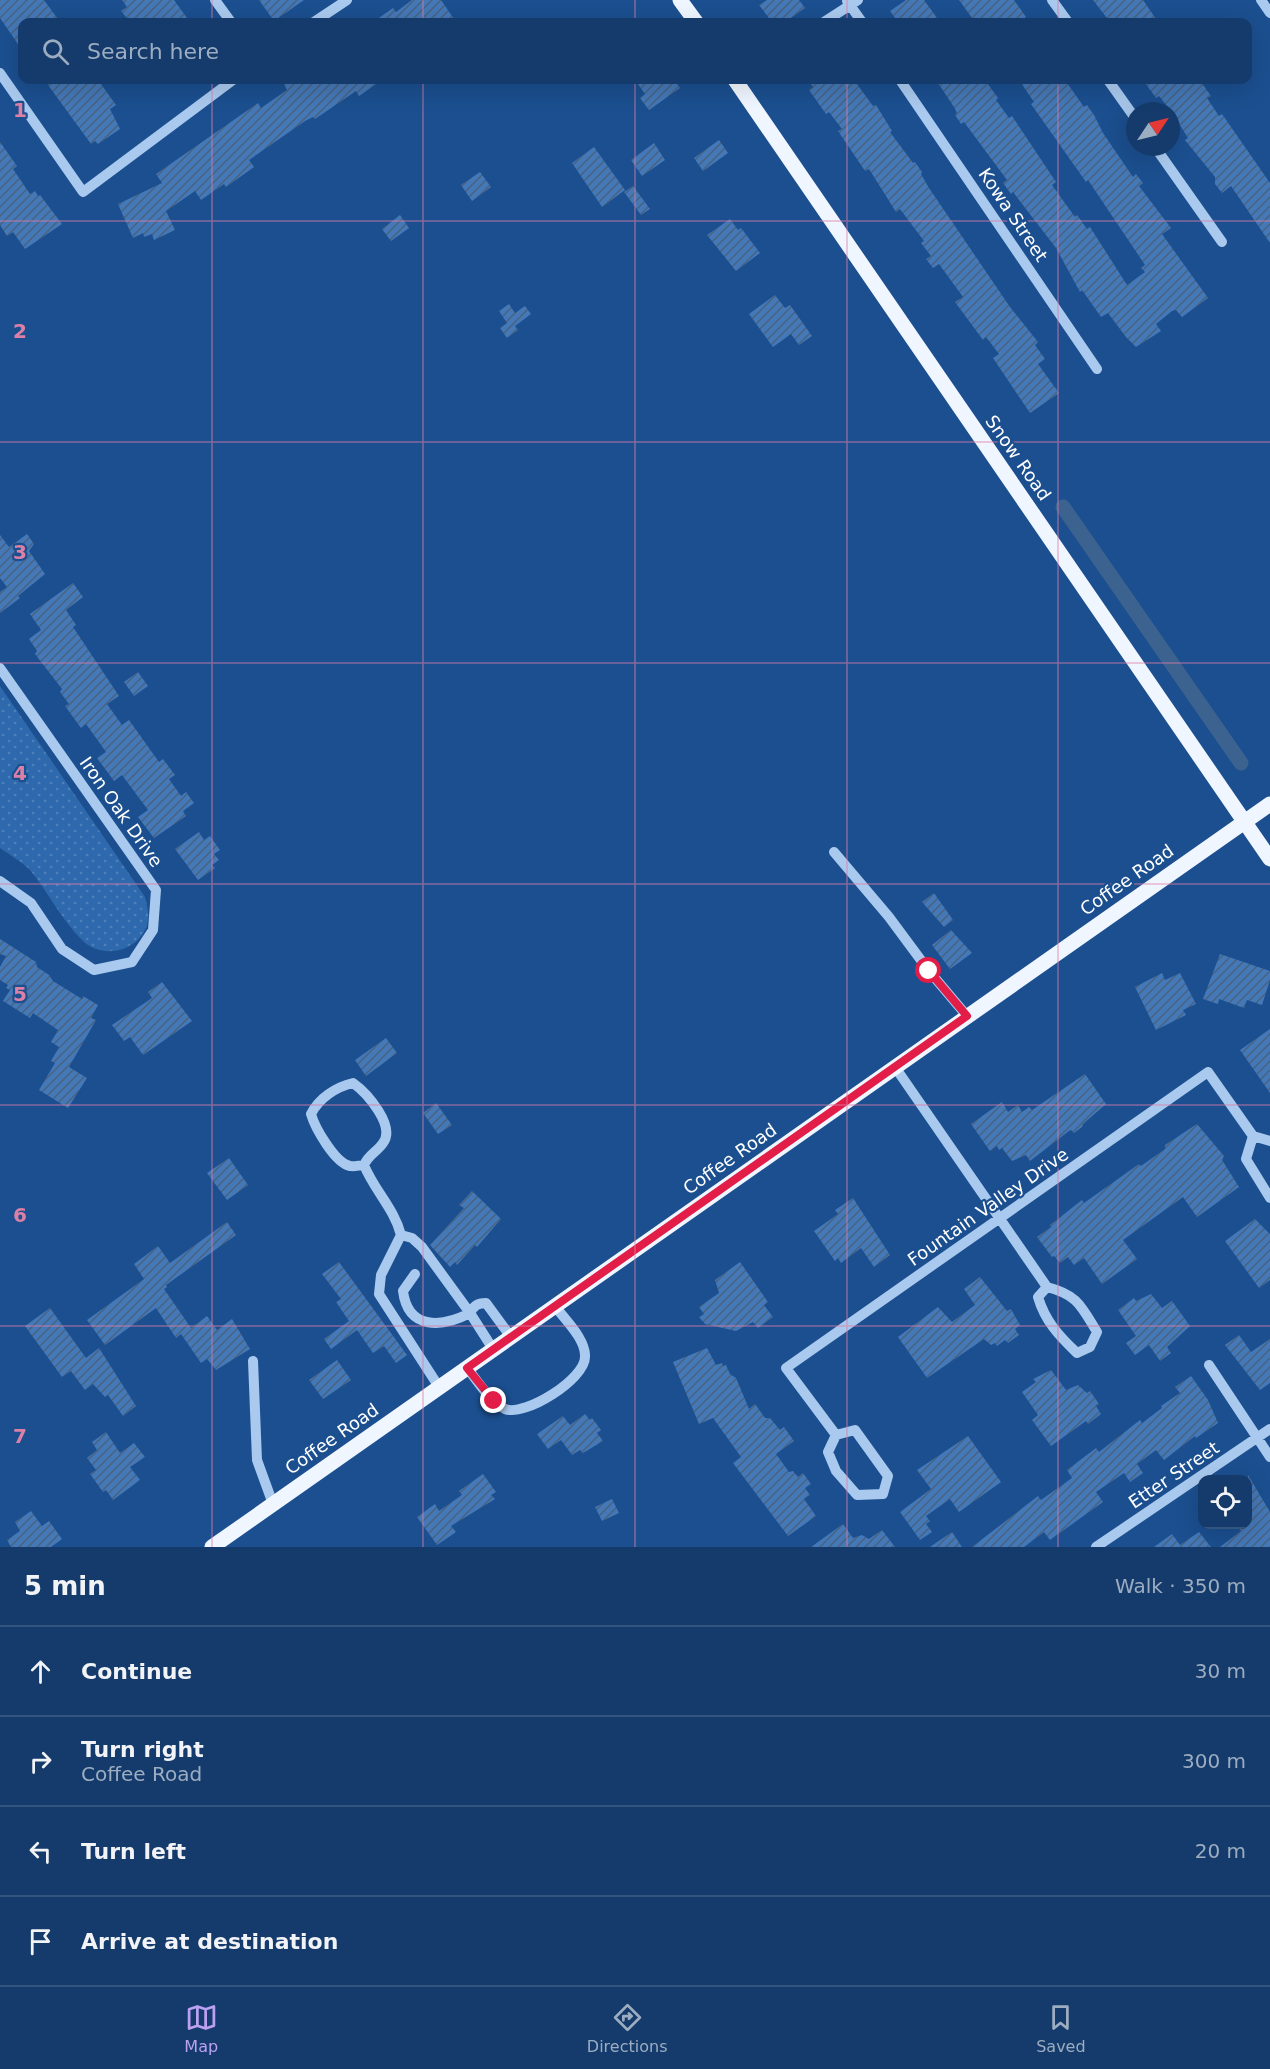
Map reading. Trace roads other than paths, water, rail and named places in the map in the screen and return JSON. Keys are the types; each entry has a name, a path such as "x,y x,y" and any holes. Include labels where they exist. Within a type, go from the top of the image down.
{"main road":[{"path":"680,0 693,18"},
{"name":"Snow Road","path":"739,84 1270,859"},
{"name":"Coffee Road","path":"212,1547 1270,804"}],"street":[{"path":"215,0 228,18"},
{"path":"320,18 347,0"},
{"path":"1052,0 1065,18"},
{"path":"1261,0 1270,13"},
{"path":"829,18 851,2 860,18"},
{"path":"0,73 83,192 228,84"},
{"name":"Kowa Street","path":"903,84 1097,369"},
{"path":"1111,84 1126,105"},
{"path":"1161,156 1222,242"},
{"name":"Iron Oak Drive","path":"0,668 156,890 153,930 132,962 94,970 62,949 31,903 0,880"},
{"path":"834,852 890,917 929,971 967,1016"},
{"path":"896,1067 1047,1287 1069,1292 1085,1312 1096,1332 1090,1347 1077,1353 1058,1335 1043,1314 1038,1297 1047,1287"},
{"name":"Fountain Valley Drive","path":"836,1435 786,1368 1208,1072 1253,1136"},
{"path":"353,1083 362,1090 385,1122 387,1134 383,1144 369,1155 364,1165 351,1167 339,1160 315,1126 311,1114 316,1104 342,1085 353,1083"},
{"path":"1270,1141 1253,1136 1246,1159 1270,1198"},
{"path":"364,1165 397,1219 401,1235 381,1275 379,1294 439,1387"},
{"path":"401,1235 412,1238 422,1247 493,1349"},
{"path":"415,1274 403,1292 404,1299 416,1316 425,1323 451,1323 470,1313 479,1303 486,1303 512,1337"},
{"path":"467,1368 494,1401 505,1409 518,1411 532,1407 571,1380 585,1360 585,1351 555,1306"},
{"path":"253,1362 257,1460 273,1504"},
{"path":"1209,1365 1270,1457"},
{"name":"Etter Street","path":"1096,1547 1270,1429"},
{"path":"855,1430 888,1476 883,1494 857,1495 836,1471 828,1452 836,1435 855,1430"}],"waterway":[{"path":"1063,507 1241,763"}]}
